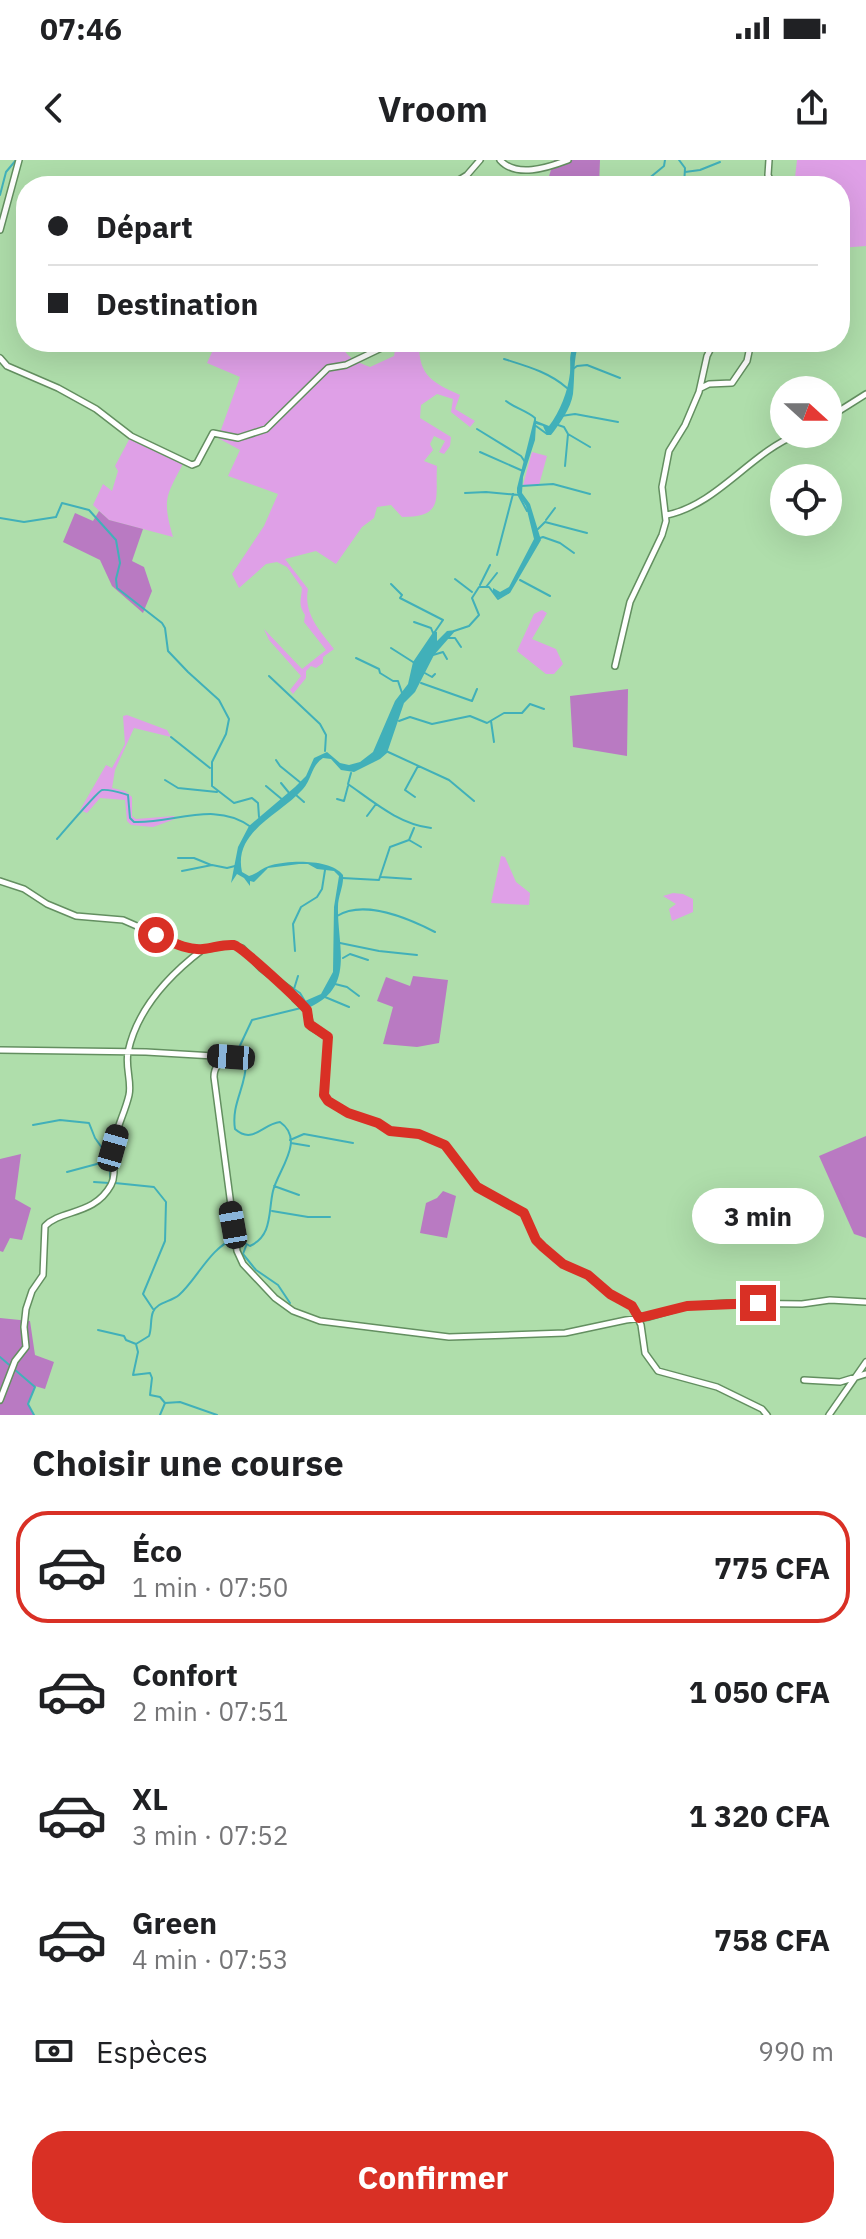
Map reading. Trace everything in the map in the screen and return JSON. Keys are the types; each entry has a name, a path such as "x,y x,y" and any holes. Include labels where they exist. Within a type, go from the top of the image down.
{"street":[{"path":"0,230 19,160"},
{"path":"465,176 480,160"},
{"path":"500,160 509,168 531,170 568,160"},
{"path":"0,358 7,366 96,409 131,436 192,465 197,463 213,433 238,438 266,429 328,368 346,365 373,352"},
{"path":"615,666 630,602 662,535 667,515 662,487 669,451 685,425 700,389 709,352"},
{"path":"700,389 709,384 732,383 749,352"},
{"path":"842,409 866,394"},
{"path":"667,515 718,490 757,457 773,448"},
{"path":"0,881 24,889 47,904 76,916 123,920 187,948 225,945 242,948 261,968 290,990 307,1010 309,1024 328,1037 324,1095 328,1101 390,1131 419,1134 445,1145 477,1187 524,1213 536,1240 543,1247 563,1264 588,1275 610,1294 632,1306 639,1318 645,1353 658,1371 717,1387 762,1409 767,1415"},
{"path":"0,1400 15,1361 26,1347 26,1309 32,1291 43,1275 45,1226 56,1218 76,1213 96,1202 113,1180 113,1148 130,1093 128,1052 145,1008 177,970 203,949"},
{"path":"0,1050 231,1057 219,1063 214,1077 237,1251 243,1264 275,1298 293,1311 320,1321 449,1337 565,1333 687,1306 802,1304 830,1300 866,1302"},
{"path":"829,1415 866,1362"},
{"path":"804,1380 840,1382 866,1374"}],"shaded area":[{"path":"554,160 600,160 599,176 549,176"},
{"path":"797,160 866,160 866,246 850,247 850,176 795,176"},
{"path":"212,352 345,352 370,367 394,356 395,352 420,352 425,372 460,395 455,409 475,421 470,427 451,412 453,399 437,394 421,405 420,418 451,437 450,446 444,454 439,452 445,441 434,436 430,444 433,450 424,461 437,466 435,504 425,514 402,517 391,505 377,507 374,518 362,527 336,564 316,551 285,559 308,589 311,614 334,649 323,657 323,663 306,671 306,678 293,694 290,690 301,676 269,640 264,629 302,669 326,650 304,622 300,602 302,588 287,567 277,562 266,564 239,588 232,574 264,526 278,494 228,476 240,450 218,438 240,377 207,363"},
{"path":"131,436 184,462 168,498 173,537 109,520 93,505 103,484 112,491 118,471 115,466"},
{"path":"532,452 547,456 539,485 523,485"},
{"path":"99,511 109,520 143,529 132,561 144,567 152,591 143,613 112,586 100,560 63,542 75,513 93,521"},
{"path":"542,610 547,613 532,639 556,649 563,664 554,674 546,674 517,651 534,614"},
{"path":"628,689 627,756 573,747 570,696"},
{"path":"123,716 167,730 171,737 134,728 115,770 112,788 125,791 132,797 132,816 136,819 174,816 175,819 153,827 131,825 127,821 125,800 100,798 87,813 80,810 106,765 112,768 125,744"},
{"path":"501,856 505,857 516,882 530,893 529,905 491,903"},
{"path":"673,893 693,899 693,912 672,921 669,909 676,904 663,896"},
{"path":"413,976 448,980 439,1043 417,1047 383,1044 393,1007 377,1001 386,977 410,986"},
{"path":"866,1136 866,1238 854,1234 819,1156"},
{"path":"21,1154 15,1199 31,1208 22,1240 10,1238 3,1252 0,1251 0,1159"},
{"path":"443,1191 456,1196 447,1238 420,1233 426,1203"},
{"path":"0,1318 30,1321 35,1355 54,1362 45,1389 35,1386 28,1404 34,1415 0,1415"}],"water":[{"path":"577,352 570,405 551,435 547,435 543,426 536,424 535,440 523,477 522,493 530,504 541,540 510,593 498,598 493,588 500,592 509,587 534,539 526,506 517,488 534,420 549,426 563,401 571,355"},
{"path":"456,630 434,655 415,692 404,703 387,753 354,772 341,770 331,759 323,758 303,789 260,825 244,845 242,872 249,876 266,867 289,862 320,863 343,875 338,907 341,965 338,978 323,1000 308,1008 305,1001 321,994 333,972 334,907 339,876 334,871 299,864 268,868 254,882 250,881 250,886 237,874 231,883 238,847 249,826 306,776 314,758 327,752 340,763 349,765 360,762 373,752 395,701 408,684 413,662 434,631 437,632 437,641 447,631"}],"waterway":[{"path":"0,195 6,172 16,160"},
{"path":"652,176 664,166 665,160"},
{"path":"679,160 685,168 685,176"},
{"path":"685,172 720,162"},
{"path":"504,359 545,374 567,388"},
{"path":"573,369 587,365 620,378"},
{"path":"506,401 535,418 535,423"},
{"path":"561,416 575,414 618,422"},
{"path":"558,425 564,427 568,434 565,466"},
{"path":"536,426 547,434"},
{"path":"477,429 521,456 525,462"},
{"path":"568,434 590,447"},
{"path":"480,452 523,471"},
{"path":"521,486 553,484 590,494"},
{"path":"465,493 519,495"},
{"path":"497,555 513,494"},
{"path":"519,496 527,511"},
{"path":"0,518 24,522 56,517 62,503 89,510 116,540 120,563 117,588 162,623 168,651 219,700 229,719 226,734 212,762 212,786 234,803 252,798 258,803 259,817"},
{"path":"546,520 555,508"},
{"path":"538,529 545,522 587,533"},
{"path":"540,538 560,543 574,553"},
{"path":"480,585 490,565"},
{"path":"486,587 497,573"},
{"path":"455,579 472,592"},
{"path":"520,580 550,596"},
{"path":"391,584 402,595 400,598 443,620 434,633"},
{"path":"454,631 469,626 479,615 472,598 479,587 489,587 498,599 508,593"},
{"path":"414,622 431,628 433,633"},
{"path":"447,638 455,638 461,647"},
{"path":"391,648 413,662"},
{"path":"433,655 443,652 447,659"},
{"path":"356,658 379,669 393,681 398,681 402,693"},
{"path":"423,672 432,677 435,674"},
{"path":"269,676 320,724 326,735 325,751"},
{"path":"421,683 472,701 477,689"},
{"path":"399,721 410,717 432,724 470,716 487,723 504,713 522,713 530,704 544,709"},
{"path":"491,721 494,742"},
{"path":"171,737 210,768"},
{"path":"386,751 449,780 474,801"},
{"path":"276,760 301,783"},
{"path":"415,797 405,790 418,766"},
{"path":"351,773 348,784 378,805 408,822 431,828"},
{"path":"165,780 178,788 217,792"},
{"path":"281,783 290,794"},
{"path":"266,786 284,801"},
{"path":"337,799 344,801 348,786"},
{"path":"57,839 102,790 128,795 130,818 134,822 208,814 237,819 251,827"},
{"path":"296,795 304,802"},
{"path":"367,816 376,804"},
{"path":"342,878 379,880 390,847 409,840 414,828"},
{"path":"409,840 421,847"},
{"path":"178,858 194,858 211,865"},
{"path":"182,871 212,865 235,866"},
{"path":"295,951 293,924 301,907 317,897 322,889 325,870"},
{"path":"381,877 411,879"},
{"path":"337,916 348,911 373,910 400,917 435,932"},
{"path":"340,943 417,955"},
{"path":"343,958 350,954 368,960"},
{"path":"294,989 298,976"},
{"path":"285,983 300,993 306,1003"},
{"path":"335,984 347,987 359,996"},
{"path":"325,997 349,1007"},
{"path":"160,1415 165,1403 160,1397 150,1395 150,1373 133,1375 138,1352 136,1344 149,1336 155,1309 179,1295 219,1248 236,1238 250,1246 263,1236 273,1191 291,1146 291,1137 280,1122 247,1135 235,1129 235,1112 246,1063 236,1054 252,1020 301,1008"},
{"path":"33,1125 60,1120 89,1123 110,1159 110,1183"},
{"path":"290,1140 304,1134 353,1143"},
{"path":"291,1143 309,1146"},
{"path":"67,1172 108,1161"},
{"path":"94,1182 109,1183"},
{"path":"115,1183 154,1187 166,1202 165,1241 143,1294 153,1309"},
{"path":"274,1186 299,1195"},
{"path":"272,1211 330,1217"},
{"path":"246,1246 243,1254 256,1270 278,1285 290,1303"},
{"path":"98,1330 124,1336 136,1344"},
{"path":"0,1357 35,1387 28,1404 34,1415"},
{"path":"165,1403 180,1402 217,1415"}],"route":[{"path":"156,935 187,948 232,945 242,948 261,968 290,990 307,1010 311,1027 328,1037 324,1095 328,1101 390,1131 419,1134 445,1145 477,1187 524,1213 536,1240 543,1247 563,1264 588,1275 610,1294 632,1306 639,1318 687,1306 758,1303"}]}
